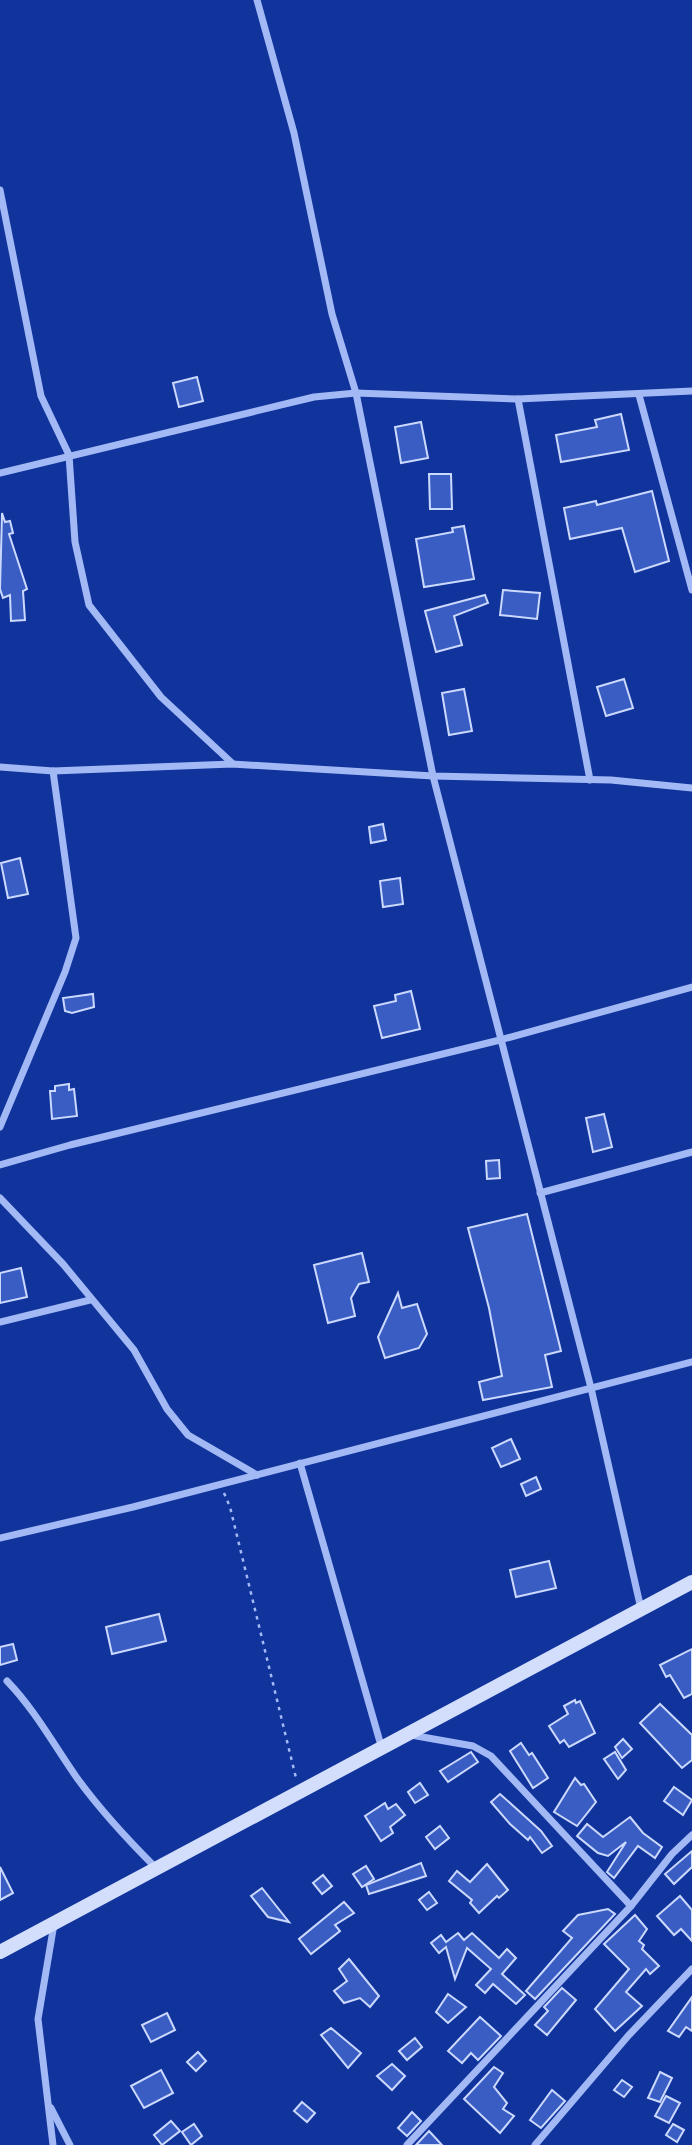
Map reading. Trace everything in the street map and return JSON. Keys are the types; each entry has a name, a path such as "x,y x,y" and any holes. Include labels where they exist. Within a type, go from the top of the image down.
{"main road":[{"path":"0,1952 300,1794 692,1582"}],"street":[{"path":"257,0 294,133 332,314 356,393 433,776 591,1388 641,1609"},
{"path":"0,190 41,396 69,455 75,542 89,605 161,697 232,764"},
{"path":"0,473 314,397 356,393 518,399 692,391"},
{"path":"639,395 692,590"},
{"path":"518,399 590,780"},
{"path":"0,767 53,771 232,764 433,776 590,780 692,788"},
{"path":"0,1127 65,972 76,939 53,771"},
{"path":"0,1165 70,1145 500,1040 692,987"},
{"path":"540,1193 692,1152"},
{"path":"0,1198 63,1264 134,1350 161,1399 188,1435 257,1475"},
{"path":"0,1322 90,1300"},
{"path":"0,1538 257,1475 692,1362"},
{"path":"300,1463 382,1749"},
{"path":"6,1681 26,1701 79,1779 119,1831 157,1868"},
{"path":"409,1735 474,1746 491,1756 631,1906"},
{"path":"407,2145 631,1906 672,1854 692,1835"},
{"path":"53,2145 38,2019 55,1921"},
{"path":"535,2145 628,2036 692,1969"},
{"path":"48,2102 70,2145"}],"path":[{"path":"220,1484 230,1507 300,1794"}],"building":[{"path":"197,377 203,401 179,407 173,383"},
{"path":"621,414 629,450 561,462 556,435 597,427 595,420"},
{"path":"421,422 428,458 401,463 395,427"},
{"path":"429,474 451,474 452,509 430,509"},
{"path":"652,491 669,561 635,572 622,528 570,539 564,508 596,501 597,505"},
{"path":"2,513 5,522 10,521 13,533 9,534 27,589 23,591 25,620 11,621 10,595 3,598 0,589"},
{"path":"464,526 474,579 424,587 416,539 453,532 452,528"},
{"path":"503,590 540,593 537,619 500,615"},
{"path":"485,595 488,603 454,616 462,645 436,652 425,611"},
{"path":"624,679 633,708 606,716 597,687"},
{"path":"464,689 472,731 449,735 442,693"},
{"path":"383,824 386,840 371,843 369,827"},
{"path":"20,858 28,894 8,898 1,863"},
{"path":"400,878 403,904 383,907 380,881"},
{"path":"411,991 420,1029 382,1038 374,1006 396,1001 395,995"},
{"path":"93,994 94,1007 72,1013 65,1011 63,998"},
{"path":"69,1084 69,1090 74,1089 77,1116 52,1119 50,1091 55,1091 55,1086"},
{"path":"604,1114 612,1147 593,1152 586,1118"},
{"path":"499,1160 500,1178 487,1179 486,1161"},
{"path":"527,1214 561,1351 545,1355 552,1387 483,1400 479,1382 502,1376 489,1308 468,1228"},
{"path":"362,1253 369,1282 359,1284 351,1298 355,1316 328,1323 314,1265"},
{"path":"21,1268 27,1297 0,1303 0,1273"},
{"path":"398,1293 402,1308 417,1304 427,1334 419,1348 385,1358 378,1337"},
{"path":"511,1439 520,1459 501,1467 492,1448"},
{"path":"536,1477 541,1489 526,1496 521,1484"},
{"path":"549,1561 556,1588 516,1597 510,1570"},
{"path":"159,1614 166,1641 112,1654 106,1627"},
{"path":"13,1644 17,1660 0,1665 0,1647"},
{"path":"692,1649 692,1694 684,1698 670,1675 666,1677 660,1665"},
{"path":"575,1700 576,1703 580,1701 595,1733 569,1747 564,1740 560,1743 549,1726 568,1714 564,1706"},
{"path":"660,1704 692,1735 692,1760 682,1768 640,1723"},
{"path":"623,1739 632,1749 622,1758 615,1747"},
{"path":"521,1743 529,1755 532,1753 548,1778 533,1788 510,1751"},
{"path":"471,1752 478,1762 448,1782 440,1771"},
{"path":"615,1752 626,1770 618,1779 604,1759"},
{"path":"575,1778 581,1785 584,1784 596,1802 577,1826 554,1812"},
{"path":"420,1783 428,1795 415,1803 408,1792"},
{"path":"674,1787 692,1800 683,1815 664,1801"},
{"path":"500,1794 541,1831 552,1846 542,1853 530,1837 528,1840 510,1824 491,1802"},
{"path":"385,1803 388,1809 396,1804 405,1815 390,1827 393,1833 381,1841 365,1816"},
{"path":"630,1817 643,1833 662,1847 655,1858 638,1846 614,1878 607,1872 626,1842 608,1856 598,1853 577,1836 587,1824 603,1837"},
{"path":"440,1826 449,1838 435,1849 426,1837"},
{"path":"692,1851 692,1867 674,1884 665,1874"},
{"path":"421,1863 426,1876 369,1894 366,1885"},
{"path":"487,1864 508,1890 499,1898 497,1896 479,1913 470,1903 472,1900 449,1881 457,1871 470,1882"},
{"path":"366,1866 374,1879 362,1887 353,1874"},
{"path":"0,1867 13,1893 0,1900"},
{"path":"323,1875 332,1886 322,1894 313,1883"},
{"path":"262,1888 289,1922 268,1917 251,1896"},
{"path":"429,1892 437,1903 427,1910 419,1900"},
{"path":"680,1896 692,1910 692,1941 681,1929 674,1935 657,1916"},
{"path":"344,1902 354,1913 335,1925 340,1931 311,1954 299,1939"},
{"path":"608,1909 615,1914 535,1999 526,1991 572,1938 563,1931 578,1915"},
{"path":"635,1915 647,1929 639,1941 644,1945 642,1949 659,1966 650,1974 646,1969 626,1992 642,2006 615,2031 595,2009 629,1969 604,1944"},
{"path":"458,1933 464,1940 472,1933 499,1958 507,1949 516,1958 502,1974 525,1995 516,2004 493,1984 485,1993 476,1985 491,1969 467,1948 455,1979 446,1947 439,1953 431,1943 441,1935 446,1942"},
{"path":"349,1959 379,1996 370,2007 360,1998 344,2003 334,1991 347,1981 339,1969"},
{"path":"562,1988 576,2000 547,2035 535,2025 548,2011 544,2007"},
{"path":"448,1994 466,2007 448,2023 436,2012"},
{"path":"692,1997 692,2031 686,2027 679,2037 668,2031"},
{"path":"167,2013 175,2030 151,2042 142,2025"},
{"path":"480,2017 501,2036 478,2060 471,2053 462,2063 448,2051"},
{"path":"331,2028 361,2053 348,2068 321,2035"},
{"path":"415,2038 422,2047 407,2060 399,2051"},
{"path":"198,2052 206,2061 196,2071 187,2062"},
{"path":"392,2064 405,2076 392,2090 377,2076"},
{"path":"494,2067 503,2073 494,2087 507,2103 503,2109 514,2116 500,2133 464,2099"},
{"path":"161,2070 173,2093 144,2108 131,2086"},
{"path":"660,2072 672,2078 660,2102 648,2098"},
{"path":"622,2080 632,2087 624,2097 614,2090"},
{"path":"552,2090 565,2101 541,2128 530,2120"},
{"path":"666,2096 680,2103 669,2123 655,2116"},
{"path":"302,2102 315,2113 307,2122 294,2111"},
{"path":"412,2112 421,2121 407,2136 398,2128"},
{"path":"171,2121 180,2131 162,2145 154,2135"},
{"path":"194,2124 202,2136 191,2145 182,2132"},
{"path":"673,2124 684,2130 677,2142 666,2135"},
{"path":"429,2131 442,2145 416,2145"}]}
